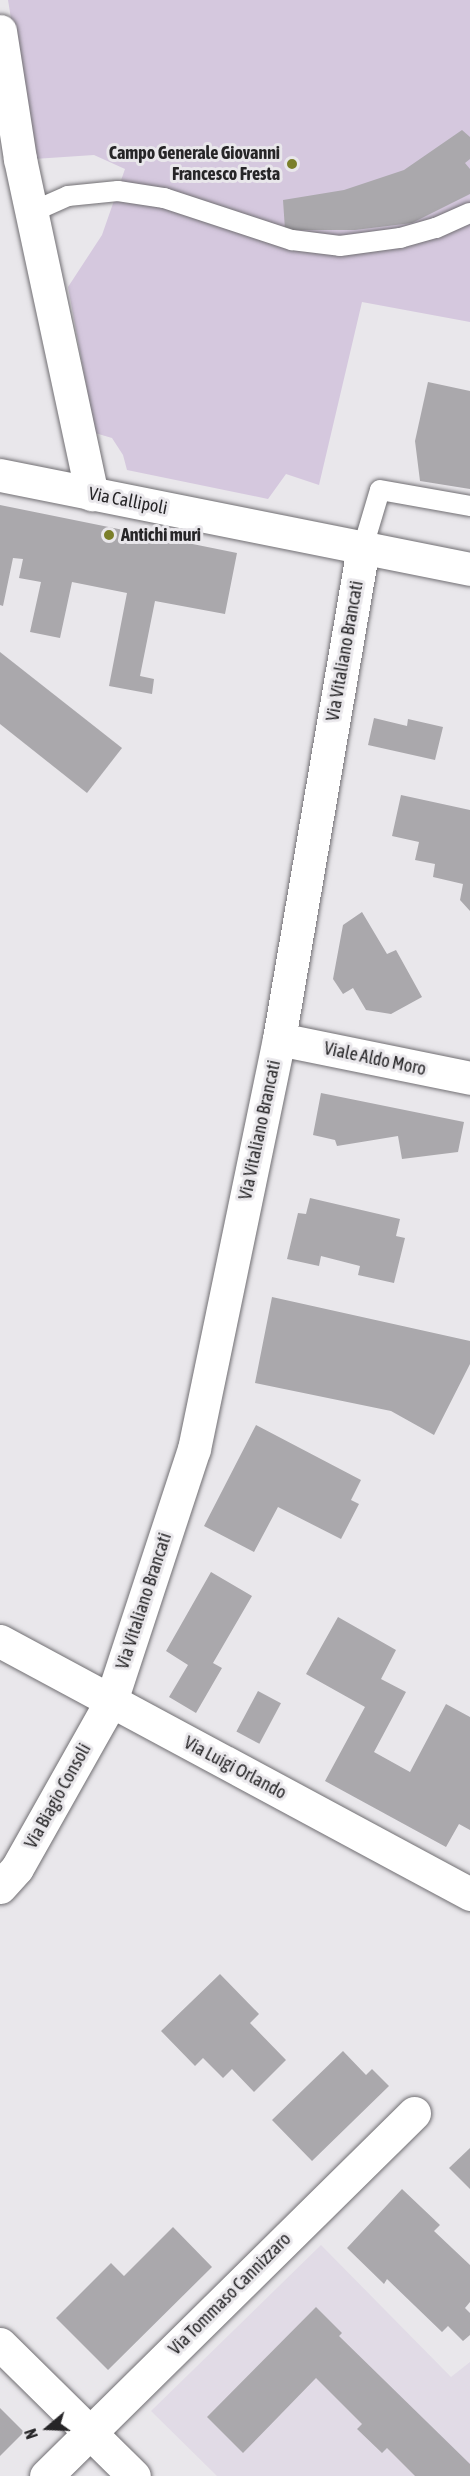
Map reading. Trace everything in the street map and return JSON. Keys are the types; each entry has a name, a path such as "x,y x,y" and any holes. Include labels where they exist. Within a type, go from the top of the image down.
{"street":[{"path":"0,32 32,212 92,494"},
{"name":"Via Callipoli","path":"0,476 470,569"},
{"name":"Via Vitaliano Brancati","path":"111,1701 194,1449 279,1039 363,547"},
{"name":"Viale Aldo Moro","path":"279,1039 470,1078"},
{"name":"Via Luigi Orlando","path":"0,1641 470,1894"},
{"name":"Via Biagio Consoli","path":"0,1887 17,1869 111,1701"},
{"name":"Via Tommaso Cannizzaro","path":"46,2476 414,2113"},
{"path":"0,2344 134,2476"}],"lane":[{"path":"32,212 68,196 118,190 164,198 292,240 340,246 400,238 436,228 470,213"},
{"path":"363,547 380,490 470,506"}],"shaded area":[{"name":"Campo Generale Giovanni Francesco Fresta","path":"8,0 470,0 470,322 362,302 319,485 286,474 268,499 127,470 123,455 112,438 95,433 68,287 102,235 125,169 94,155 34,159"},
{"path":"321,2245 451,2377 470,2362 470,2476 217,2476 151,2411"}],"building":[{"path":"462,130 470,137 470,159 465,163 470,169 470,194 412,223 355,230 285,230 283,200 344,190 404,170"},
{"path":"428,382 470,391 470,489 420,481 415,441"},
{"path":"0,505 237,553 225,614 155,601 140,676 154,679 152,694 109,686 127,593 72,582 60,638 30,632 41,582 19,578 23,559 13,558 3,606 0,605"},
{"path":"0,652 122,748 87,793 0,724"},
{"path":"374,718 407,726 408,719 443,727 435,760 368,745"},
{"path":"401,795 470,810 470,911 460,900 463,884 433,877 435,864 415,860 419,842 392,836"},
{"path":"362,912 387,954 396,950 422,997 391,1014 366,1010 353,988 343,994 333,979 343,925"},
{"path":"321,1093 464,1122 458,1152 402,1159 398,1136 337,1146 335,1140 313,1135"},
{"path":"310,1198 400,1219 396,1236 405,1238 394,1283 358,1275 360,1266 321,1256 319,1266 287,1259 298,1213 306,1214"},
{"path":"272,1297 470,1341 470,1364 434,1435 391,1411 255,1383"},
{"path":"256,1425 361,1480 351,1500 359,1504 341,1539 278,1507 254,1552 204,1526"},
{"path":"211,1572 252,1596 213,1663 222,1668 196,1713 169,1697 188,1665 166,1651"},
{"path":"338,1617 396,1650 381,1679 406,1692 374,1752 410,1772 446,1704 470,1717 470,1830 459,1824 446,1847 325,1781 365,1707 306,1674"},
{"path":"258,1691 281,1703 259,1744 236,1732"},
{"path":"220,1974 259,2014 250,2023 286,2060 254,2092 232,2069 223,2078 203,2058 195,2066 161,2031"},
{"path":"343,2051 366,2075 372,2069 389,2086 312,2161 272,2120"},
{"path":"470,2148 470,2189 449,2168"},
{"path":"402,2189 440,2225 434,2231 470,2265 470,2302 465,2308 470,2313 470,2335 463,2341 448,2326 442,2332 387,2279 384,2284 347,2248"},
{"path":"173,2227 212,2267 108,2370 56,2318 111,2263 124,2276"},
{"path":"316,2307 342,2333 339,2336 470,2464 470,2476 415,2476 387,2448 382,2453 357,2429 362,2424 316,2378 243,2453 207,2417"},
{"path":"0,2408 24,2432 0,2456"}],"place":[{"name":"Campo Generale Giovanni Francesco Fresta","path":"292,164"},
{"name":"Antichi muri","path":"109,535"}]}
